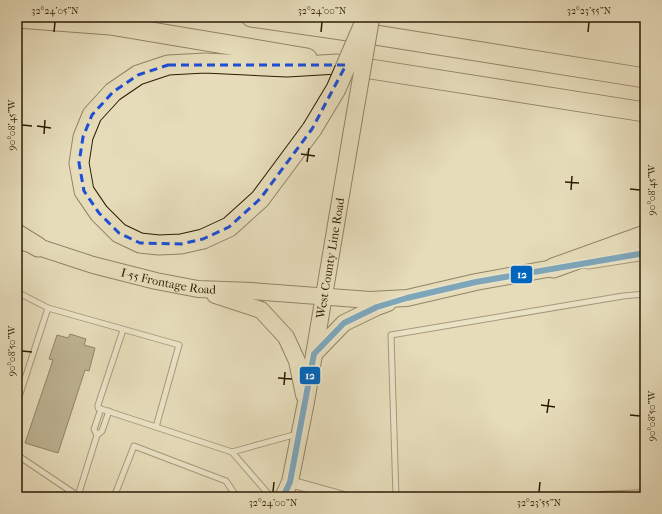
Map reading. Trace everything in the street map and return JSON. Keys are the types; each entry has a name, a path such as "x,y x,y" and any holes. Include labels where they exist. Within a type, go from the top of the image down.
{"highway":[{"path":"251,17 377,35 645,78"},
{"path":"337,64 287,67 205,64 168,65 138,75 113,92 92,115 83,137 79,163 84,191 98,213 119,233 140,243 159,245 181,244 203,240 229,227 260,199 312,129 336,89 367,17"},
{"path":"17,18 110,25 337,64 645,112"},
{"path":"17,234 38,247"},
{"path":"553,268 645,235"}],"main road":[{"name":"West County Line Road","path":"283,497 290,482 306,402 371,17"},
{"name":"I-55 Frontage Road","path":"17,239 93,265 156,281 198,289 324,295 370,300 407,298"},
{"path":"314,354 344,322 376,307 407,298 476,282 553,268"},
{"path":"198,289 261,310 286,337 297,361 306,402"}],"street":[{"path":"553,268 645,253"},
{"path":"290,482 344,497"},
{"path":"600,497 645,495"}],"lane":[{"path":"17,292 48,308 179,345 156,427"},
{"path":"396,497 391,335 623,296 645,294"},
{"path":"17,403 48,308"},
{"path":"123,330 98,408 232,452 271,497"},
{"path":"97,435 94,429 101,409"},
{"path":"17,455 79,496 97,435 102,431 109,412"},
{"path":"232,452 300,434"},
{"path":"114,497 134,446 226,481 234,493 232,497"}],"highlighted area":[{"path":"168,65 346,65 312,129 260,199 229,227 203,239 181,244 140,243 119,233 99,213 84,191 79,163 83,137 92,115 113,92 138,75"}],"building":[{"path":"70,334 86,339 84,345 95,348 89,371 85,370 58,453 25,443 53,360 49,359 57,335 68,338"}],"transit line":[{"name":"12","path":"283,497 290,482 314,354 344,323 377,307 407,298 476,282 645,253"}]}
